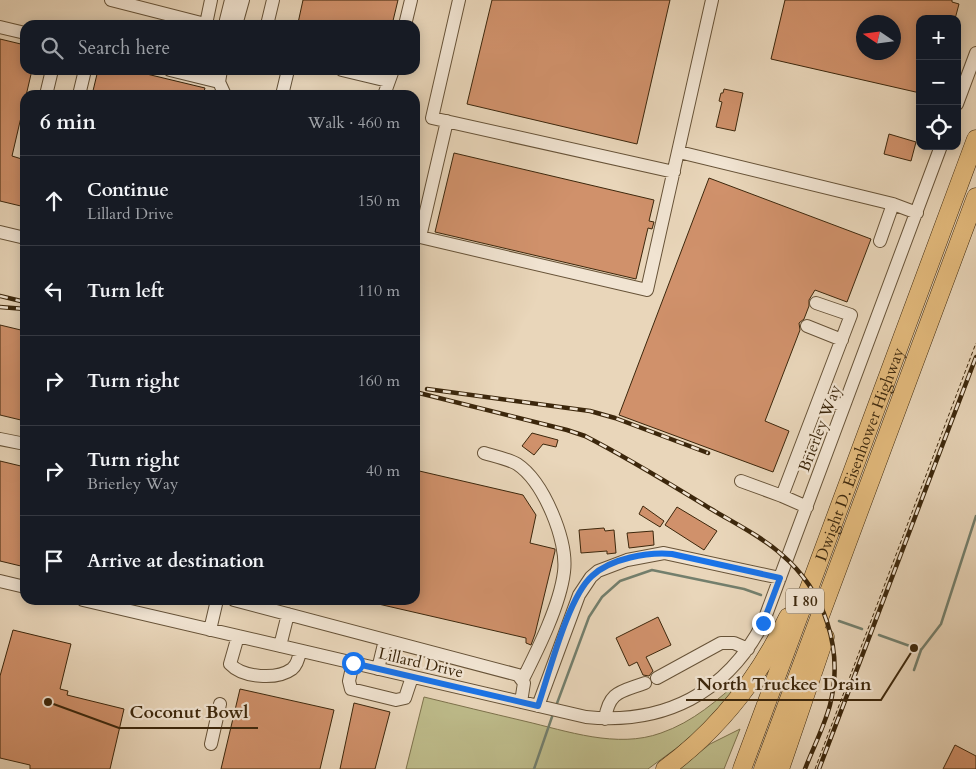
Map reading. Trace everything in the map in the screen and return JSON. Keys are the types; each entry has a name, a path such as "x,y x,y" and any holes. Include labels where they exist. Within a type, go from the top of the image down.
{"highway":[{"name":"Dwight D. Eisenhower Highway","path":"742,769 976,139"},
{"name":"Dwight D. Eisenhower Highway","path":"763,769 976,197"},
{"path":"915,359 933,330 976,220"},
{"path":"665,769 718,722 762,665 787,617 849,469 868,433"},
{"path":"780,769 836,602 843,556"}],"street":[{"path":"111,0 188,20"},
{"path":"208,20 211,0"},
{"path":"226,20 230,0"},
{"path":"238,20 243,0"},
{"path":"268,20 273,0"},
{"path":"406,20 411,0"},
{"path":"459,0 432,118 674,172"},
{"path":"446,121 420,238 647,290 712,0"},
{"path":"0,27 20,32"},
{"path":"961,93 976,54"},
{"path":"47,90 51,75"},
{"path":"80,90 84,75"},
{"path":"283,90 287,75"},
{"path":"386,90 390,75"},
{"path":"220,76 224,90"},
{"name":"Brierley Way","path":"693,698 722,678 748,649 763,623 940,150"},
{"path":"679,152 894,204 916,213"},
{"path":"880,241 894,204"},
{"path":"0,232 20,237"},
{"path":"782,496 851,315 816,302"},
{"path":"807,326 842,340"},
{"path":"820,397 844,406"},
{"path":"0,439 20,443"},
{"path":"484,453 517,464 539,489 559,531 564,572 552,613 523,679 521,702"},
{"path":"741,481 807,506"},
{"path":"547,708 579,595 591,576 598,571 627,560 664,553 780,578"},
{"path":"0,581 20,585"},
{"name":"Lillard Drive","path":"115,605 300,651 547,708 605,719 645,716 665,711 693,698"},
{"path":"210,630 216,605"},
{"path":"253,605 507,671 523,679"},
{"path":"280,646 288,614"},
{"path":"238,636 230,664 237,670 262,676 284,672 292,669 298,660 300,651"},
{"path":"378,669 385,640"},
{"path":"605,719 607,704 614,696 651,680 721,643 734,643 748,649"},
{"path":"353,663 349,681 351,688 396,700 405,698 412,677"},
{"path":"211,744 220,704"}],"path":[{"path":"815,769 976,343"}],"shaded area":[{"path":"742,678 725,703 697,733 648,769 406,769 424,697 592,737 627,739 661,733 684,723 714,702"},
{"path":"740,729 724,769 679,769 710,744"}],"building":[{"path":"303,0 398,0 393,20 299,20"},
{"path":"492,0 670,0 637,144 467,104"},
{"path":"785,0 952,0 952,2 959,4 956,15 916,15 916,92 771,59"},
{"path":"0,39 20,44 20,75 31,75 27,90 20,90 20,122 12,156 20,158 20,206 0,201"},
{"path":"97,75 151,75 205,88 204,90 93,90"},
{"path":"724,89 743,93 735,131 716,127 722,102 719,101"},
{"path":"889,134 916,142 911,161 884,154"},
{"path":"454,153 654,200 649,221 654,222 652,229 648,228 636,279 435,232"},
{"path":"709,178 871,239 847,302 815,290 809,300 809,306 804,319 799,323 800,330 765,421 789,431 773,472 619,415"},
{"path":"0,325 20,330 20,420 0,415"},
{"path":"532,433 558,440 556,447 543,444 534,455 522,446"},
{"path":"0,461 20,466 20,566 0,561"},
{"path":"420,471 523,495 536,515 530,543 555,549 555,551 531,645 526,643 526,638 383,605 420,605"},
{"path":"643,506 664,521 660,527 639,514"},
{"path":"677,507 717,531 704,550 665,525"},
{"path":"604,528 605,531 614,530 616,553 607,554 607,551 581,553 579,530"},
{"path":"653,531 654,545 629,548 627,533"},
{"path":"658,617 671,645 646,657 653,671 649,676 643,675 637,662 629,666 616,638"},
{"path":"13,630 71,644 60,689 68,691 67,695 124,709 110,769 30,769 30,765 0,758 0,676"},
{"path":"240,689 334,710 320,769 221,769"},
{"path":"354,703 390,712 375,769 340,769"},
{"path":"955,745 976,756 976,769 943,769"}],"waterway":[{"path":"914,670 921,650 941,624 976,516"},
{"path":"556,706 589,617 602,597 620,581 652,570 744,589 761,595"},
{"path":"839,621 862,629"},
{"path":"879,635 921,650"},
{"path":"534,769 553,714"}],"railway":[{"path":"0,296 20,301"},
{"path":"0,307 20,309"},
{"path":"819,769 976,357"},
{"path":"427,389 590,411 615,418 708,453"},
{"path":"420,393 585,436 633,462 747,530 781,554 809,585 820,604 832,643 834,684 830,705 805,769"}],"place":[{"name":"North Truckee Drain","path":"914,648"},
{"name":"Coconut Bowl","path":"48,702"}],"route":[{"path":"353,663 538,706 570,614 591,576 608,566 627,560 664,553 780,578 763,623"}]}
